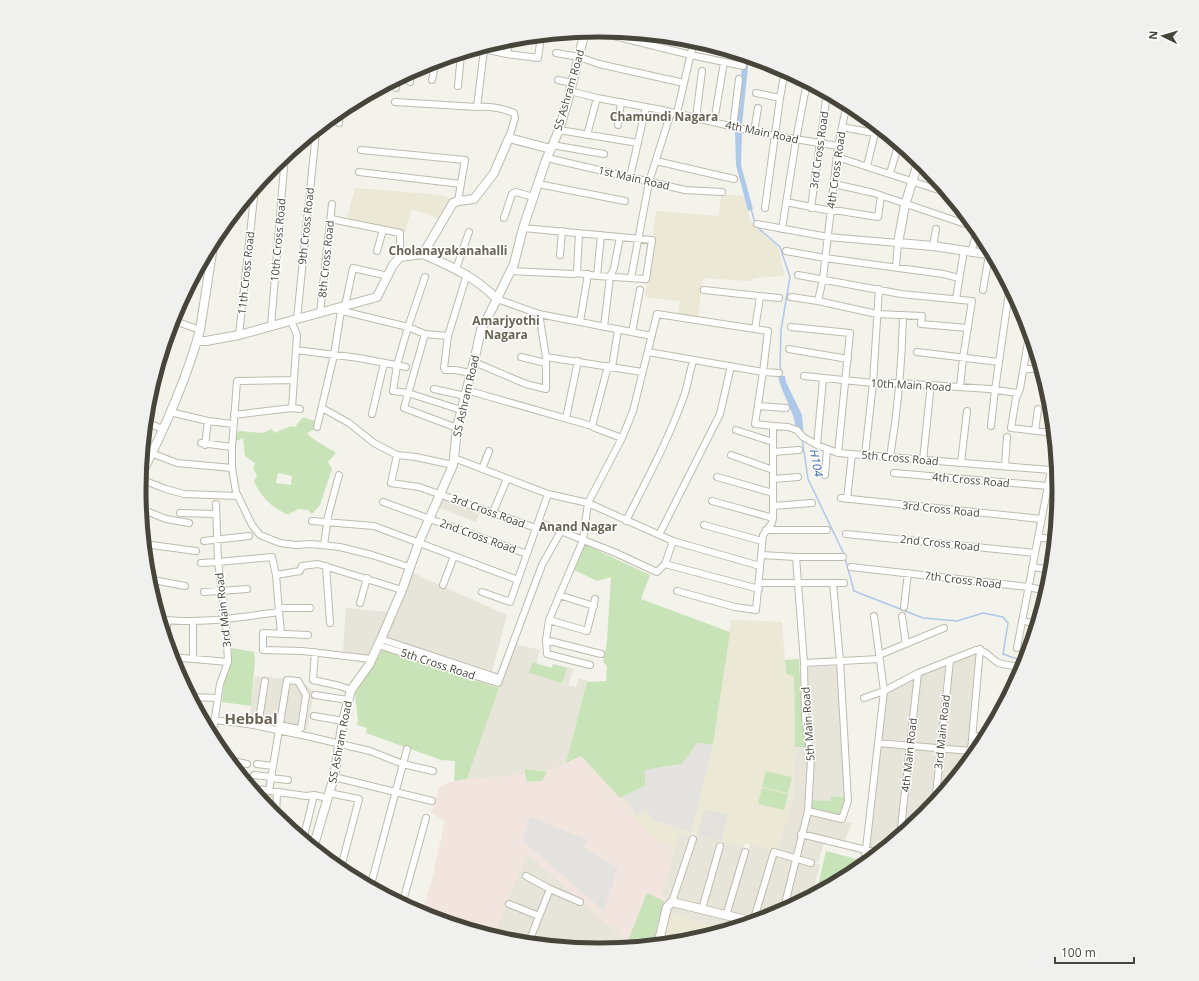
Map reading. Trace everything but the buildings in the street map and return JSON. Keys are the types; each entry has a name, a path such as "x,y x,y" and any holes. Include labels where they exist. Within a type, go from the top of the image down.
{"street":[{"name":"SS Ashram Road","path":"314,843 334,777 343,721 351,690 369,665 402,590 419,542 454,462 457,428 481,330 514,264 533,197 551,147 559,130 584,38"},
{"path":"639,39 691,55 743,66"},
{"path":"490,50 538,58 540,41"},
{"path":"508,54 509,46"},
{"path":"631,278 649,182 684,83 693,47"},
{"path":"477,107 482,52"},
{"path":"556,53 579,57 599,64 684,83"},
{"path":"458,86 461,59"},
{"path":"714,122 724,62"},
{"path":"432,80 434,69"},
{"path":"696,118 702,71"},
{"path":"765,208 784,77"},
{"path":"732,127 739,79"},
{"name":"4th Main Road","path":"558,80 597,98 674,113 754,132 838,146"},
{"path":"782,229 806,87"},
{"path":"756,93 780,98"},
{"path":"588,135 597,98"},
{"name":"3rd Cross Road","path":"811,208 826,98"},
{"path":"395,102 492,107 514,113 515,118 509,138 494,173 474,199 453,203 423,254"},
{"path":"618,125 621,102"},
{"path":"630,177 646,107"},
{"path":"754,132 758,108"},
{"name":"4th Cross Road","path":"818,301 823,279 838,146 846,110"},
{"path":"842,127 874,133 867,166"},
{"path":"559,130 638,143"},
{"name":"9th Cross Road","path":"294,320 314,138"},
{"path":"509,138 551,147 604,154"},
{"path":"890,173 897,149"},
{"path":"361,150 465,160 458,201"},
{"path":"837,157 890,173 913,182 935,186"},
{"name":"1st Main Road","path":"547,158 685,190 722,192"},
{"path":"656,161 734,179"},
{"name":"10th Cross Road","path":"271,326 284,165"},
{"path":"896,267 898,243 905,205 917,167"},
{"path":"359,172 461,184"},
{"path":"538,184 625,201"},
{"path":"834,184 881,196 968,226"},
{"path":"504,218 512,194 516,192 533,197"},
{"path":"786,202 811,208 840,211 878,218 881,196"},
{"name":"11th Cross Road","path":"239,335 254,197"},
{"name":"8th Cross Road","path":"320,313 332,204"},
{"path":"197,341 206,341 239,335 377,298 393,265 400,257 400,233 331,219"},
{"path":"757,224 828,237 933,246 986,254"},
{"path":"510,271 577,273 597,276 646,279 652,240 523,228"},
{"path":"377,251 383,230"},
{"path":"933,246 936,230"},
{"path":"560,255 562,231"},
{"path":"456,269 469,232"},
{"path":"577,273 579,233"},
{"path":"597,276 601,235"},
{"path":"956,299 958,278 974,235"},
{"path":"604,327 610,277 614,268 620,237"},
{"path":"786,251 825,258 943,274 958,278"},
{"path":"400,257 423,254 467,274 497,299 539,314 652,336"},
{"path":"147,462 184,379 197,341 211,257"},
{"path":"983,290 990,260"},
{"path":"317,427 334,355 340,309 353,268 388,276"},
{"path":"467,274 448,336 444,369 471,374"},
{"path":"580,322 588,274"},
{"path":"798,276 823,279 901,294 972,301 960,387"},
{"path":"425,277 397,365 393,390 408,393 461,410"},
{"path":"865,455 873,383 879,289"},
{"path":"632,332 640,290"},
{"path":"704,290 779,298"},
{"path":"991,426 1009,296"},
{"path":"755,329 760,297"},
{"path":"791,297 818,301 877,314 922,316 921,324 968,328"},
{"path":"340,309 408,327 425,334 448,336"},
{"path":"474,362 526,384 546,389 546,360 539,314"},
{"path":"590,665 546,654 546,640 549,620 583,540 588,503 622,438 633,410 652,336 656,314 768,330 755,424 773,426 773,518 772,523 763,535 757,608 754,611 677,591"},
{"path":"890,457 896,424 904,314"},
{"path":"292,408 297,335 294,320"},
{"path":"179,322 200,330"},
{"path":"791,327 850,333 838,453"},
{"path":"592,426 610,367 618,330"},
{"path":"425,334 404,408 457,428"},
{"path":"1028,343 1011,428 1049,432"},
{"path":"296,350 406,367"},
{"path":"789,350 848,358"},
{"path":"648,352 763,372 779,373"},
{"path":"917,352 999,362"},
{"path":"521,357 578,362 642,372"},
{"path":"626,521 673,423 685,392 692,360"},
{"path":"566,418 578,362"},
{"path":"372,414 384,363"},
{"path":"659,535 720,414 730,366"},
{"path":"1024,369 1037,370"},
{"name":"10th Main Road","path":"804,376 873,383 960,387 995,390 1017,394"},
{"path":"817,446 823,379"},
{"path":"293,380 237,381 233,424 232,468 236,492 252,525 260,534 280,543 340,547 372,555 409,567"},
{"path":"434,388 465,393 566,418 592,426 622,438"},
{"path":"923,460 930,393"},
{"path":"758,406 786,408"},
{"path":"234,415 292,408 300,409"},
{"path":"322,408 348,423 374,443 397,455 454,462 482,469 548,494 588,503 674,541 760,566"},
{"path":"1035,431 1038,409"},
{"path":"961,463 967,411"},
{"path":"170,412 208,421 233,424"},
{"path":"208,421 203,444 232,447"},
{"path":"151,424 162,429"},
{"name":"5th Cross Road","path":"773,426 788,427 797,430 801,435 817,446 838,453 1051,470 1048,486"},
{"path":"736,430 773,442"},
{"path":"1005,466 1008,437"},
{"path":"825,475 827,449"},
{"path":"773,452 799,450"},
{"path":"482,469 488,451"},
{"path":"148,452 178,463 232,468"},
{"name":"3rd Cross Road","path":"852,454 844,499 1042,519"},
{"name":"3rd Cross Road","path":"397,455 391,483 418,487 493,512 561,531 616,553 653,571 657,572 665,564"},
{"path":"731,456 773,470"},
{"name":"4th Cross Road","path":"894,473 1048,486"},
{"path":"324,545 328,516 339,475"},
{"path":"717,477 772,493"},
{"path":"773,478 798,477"},
{"path":"146,478 166,489 184,494 238,496"},
{"path":"493,512 507,479"},
{"path":"1017,648 1048,486"},
{"path":"482,592 510,602 548,494"},
{"path":"712,500 773,518"},
{"name":"2nd Cross Road","path":"383,502 527,554"},
{"path":"773,506 812,503"},
{"name":"3rd Main Road","path":"213,727 220,684 228,662 226,619 216,541 216,504"},
{"path":"147,511 166,519 190,523"},
{"path":"180,513 216,514"},
{"path":"312,521 374,526 518,580"},
{"path":"704,525 762,541"},
{"path":"766,530 827,530"},
{"name":"5th Cross Road","path":"379,642 498,680 542,565 561,531"},
{"name":"2nd Cross Road","path":"846,534 1035,553"},
{"path":"204,541 216,541 249,536"},
{"path":"1038,537 1050,539"},
{"path":"674,541 665,564 759,586 833,582 844,583"},
{"path":"149,545 196,551"},
{"path":"761,555 843,557"},
{"path":"443,585 454,556"},
{"path":"201,563 270,557 273,558 281,633"},
{"name":"5th Main Road","path":"785,904 795,858 808,811 811,759 805,717 804,663 796,557"},
{"path":"276,575 300,571 302,566 318,564 402,590"},
{"path":"326,566 330,624"},
{"name":"7th Cross Road","path":"851,567 1042,590"},
{"path":"1032,567 1046,569"},
{"path":"904,607 908,573"},
{"path":"360,603 367,578"},
{"path":"155,580 185,586"},
{"path":"808,811 842,819 848,801 840,662 833,582"},
{"path":"204,592 247,589"},
{"path":"559,595 594,606"},
{"path":"549,620 587,631 596,599"},
{"path":"165,619 193,621 226,619 279,610 310,608"},
{"path":"865,858 884,691 874,616"},
{"path":"902,616 906,644"},
{"path":"167,626 168,620"},
{"path":"1022,620 1033,623"},
{"path":"193,621 193,659"},
{"path":"804,663 840,662 879,657 944,628"},
{"path":"308,635 263,633 263,650 315,652 371,659"},
{"path":"546,640 601,654"},
{"path":"864,698 884,691 918,673 980,649"},
{"path":"980,649 997,661 1017,666"},
{"path":"971,750 980,649"},
{"path":"315,652 313,680 351,690"},
{"path":"179,658 228,662"},
{"name":"3rd Main Road","path":"936,794 950,660"},
{"name":"4th Main Road","path":"901,829 918,673"},
{"path":"214,720 258,726 278,728 299,729 301,728 306,695 298,681 286,680 278,728 269,791"},
{"path":"258,726 265,682"},
{"path":"315,695 348,700"},
{"path":"196,697 217,698"},
{"path":"314,716 343,721"},
{"path":"278,728 370,751 403,764 433,771"},
{"path":"973,736 980,737"},
{"path":"878,743 971,751"},
{"path":"372,882 407,749"},
{"path":"236,762 247,764"},
{"path":"256,764 273,766"},
{"path":"254,774 288,780"},
{"path":"334,777 432,801"},
{"path":"258,789 306,796 328,795 360,799 342,864"},
{"path":"276,808 277,792"},
{"path":"304,835 314,795"},
{"path":"403,899 426,818"},
{"path":"801,834 874,852"},
{"path":"659,940 667,907 672,902 693,840"},
{"path":"702,909 720,846"},
{"path":"726,916 745,852"},
{"path":"756,916 774,852 811,863"},
{"path":"526,876 550,889 580,902"},
{"path":"532,939 550,889"},
{"path":"672,902 745,920"},
{"path":"509,904 539,916"}],"shaded area":[{"path":"355,188 442,195 452,199 440,220 425,213 411,210 405,233 347,219"},
{"path":"721,194 744,196 750,219 755,227 778,247 785,276 754,278 750,281 703,278 698,317 678,315 680,301 645,297 656,211 719,216"},
{"path":"442,497 480,511 476,522 438,507"},
{"path":"411,572 507,615 492,671 387,637"},
{"path":"346,608 388,612 369,656 343,653"},
{"path":"731,620 782,622 786,674 794,676 795,747 792,802 778,851 746,843 744,846 722,841 728,814 704,809 697,835 692,833 691,836 679,833 674,850 649,834 636,820 620,798 645,787 713,745"},
{"path":"515,644 540,650 536,664 552,668 553,664 574,669 568,685 576,687 579,678 587,681 566,763 547,772 542,781 467,779 499,688"},
{"path":"978,651 970,749 943,746 951,661"},
{"path":"945,664 938,747 912,745 919,673"},
{"path":"838,666 845,797 832,796 831,801 812,800 813,759 808,717 806,667"},
{"path":"255,676 301,680 314,692 307,731 249,722"},
{"path":"914,680 908,741 882,739 886,693"},
{"path":"697,743 713,745 691,833 654,820 646,809 637,815 623,797 645,786 645,770 682,764"},
{"path":"882,744 908,747 898,832 877,849 869,848"},
{"path":"795,747 807,747 809,761 807,801 793,856 777,852 792,802"},
{"path":"911,747 939,751 933,797 902,828"},
{"path":"943,750 969,752 959,767 938,792"},
{"path":"581,756 620,798 636,820 649,834 674,850 662,895 666,900 655,940 626,943 627,941 527,853 494,932 454,920 423,908 435,870 445,821 431,813 440,786 456,780 525,774 528,782 542,781 547,772"},
{"path":"261,792 275,795 274,806"},
{"path":"704,809 728,814 722,841 697,835"},
{"path":"809,812 852,823 844,842 803,832"},
{"path":"530,817 588,840 583,847 618,868 604,911 522,840"},
{"path":"679,832 691,836 672,899 666,900 661,896"},
{"path":"697,835 719,840 699,905 677,899"},
{"path":"802,837 824,843 818,863 796,857"},
{"path":"722,841 744,846 724,913 704,906"},
{"path":"750,844 772,849 751,918 747,919 729,914"},
{"path":"527,853 627,941 626,943 570,943 540,940 494,932"},
{"path":"774,855 795,861 782,905 756,916"},
{"path":"799,860 820,865 813,890 787,903"},
{"path":"676,904 738,922 719,928 669,912 671,906"},
{"path":"669,912 719,928 688,935 662,939"}],"green space":[{"path":"303,417 317,422 313,430 307,433 336,453 328,462 332,469 320,505 312,514 308,510 298,509 289,515 268,502 254,482 257,475 253,468 255,463 245,456 243,438 234,442 233,437 239,431 263,433 272,429 274,433 291,426 295,427","holes":["278,473 292,476 291,485 276,483"]},
{"path":"584,544 650,575 641,599 730,632 713,745 697,743 682,764 645,770 645,786 620,798 581,756 566,763 587,681 606,681 607,666 603,662 607,641 611,577 597,581 572,569"},
{"path":"232,648 254,652 255,662 251,706 222,702 224,684"},
{"path":"382,650 499,688 467,779 454,781 455,761 441,760 366,733 367,728 357,725 358,720 355,694"},
{"path":"799,659 802,717 807,747 795,747 794,676 786,674 785,660"},
{"path":"532,662 552,668 553,664 567,668 562,683 529,673"},
{"path":"525,769 547,772 542,781 527,782"},
{"path":"766,771 792,777 788,793 762,787"},
{"path":"762,788 788,794 784,810 758,804"},
{"path":"831,796 845,797 840,815 811,809 812,800 831,801"},
{"path":"826,851 860,860 851,868 818,888"},
{"path":"647,893 664,901 653,941 627,943"}],"water":[{"path":"743,60 748,62 742,125 734,124"},
{"path":"735,130 742,131 741,165 753,209 748,211 736,165"},
{"path":"778,376 785,376 786,382 802,415 804,436 796,429 793,415 782,390"}],"waterway":[{"name":"H104","path":"751,209 755,223"},
{"name":"H104","path":"756,226 780,247 790,277 781,330 781,373"},
{"name":"H104","path":"802,438 808,479 844,554 854,591 923,618 957,621 983,613 1003,617 1008,623 1003,654 1020,660"}],"district":[{"name":"Chamundi Nagara","path":"664,117"},
{"name":"Cholanayakanahalli","path":"448,251"},
{"name":"Amarjyothi Nagara","path":"506,328"},
{"name":"Anand Nagar","path":"578,527"},
{"name":"Hebbal","path":"251,719"}]}
